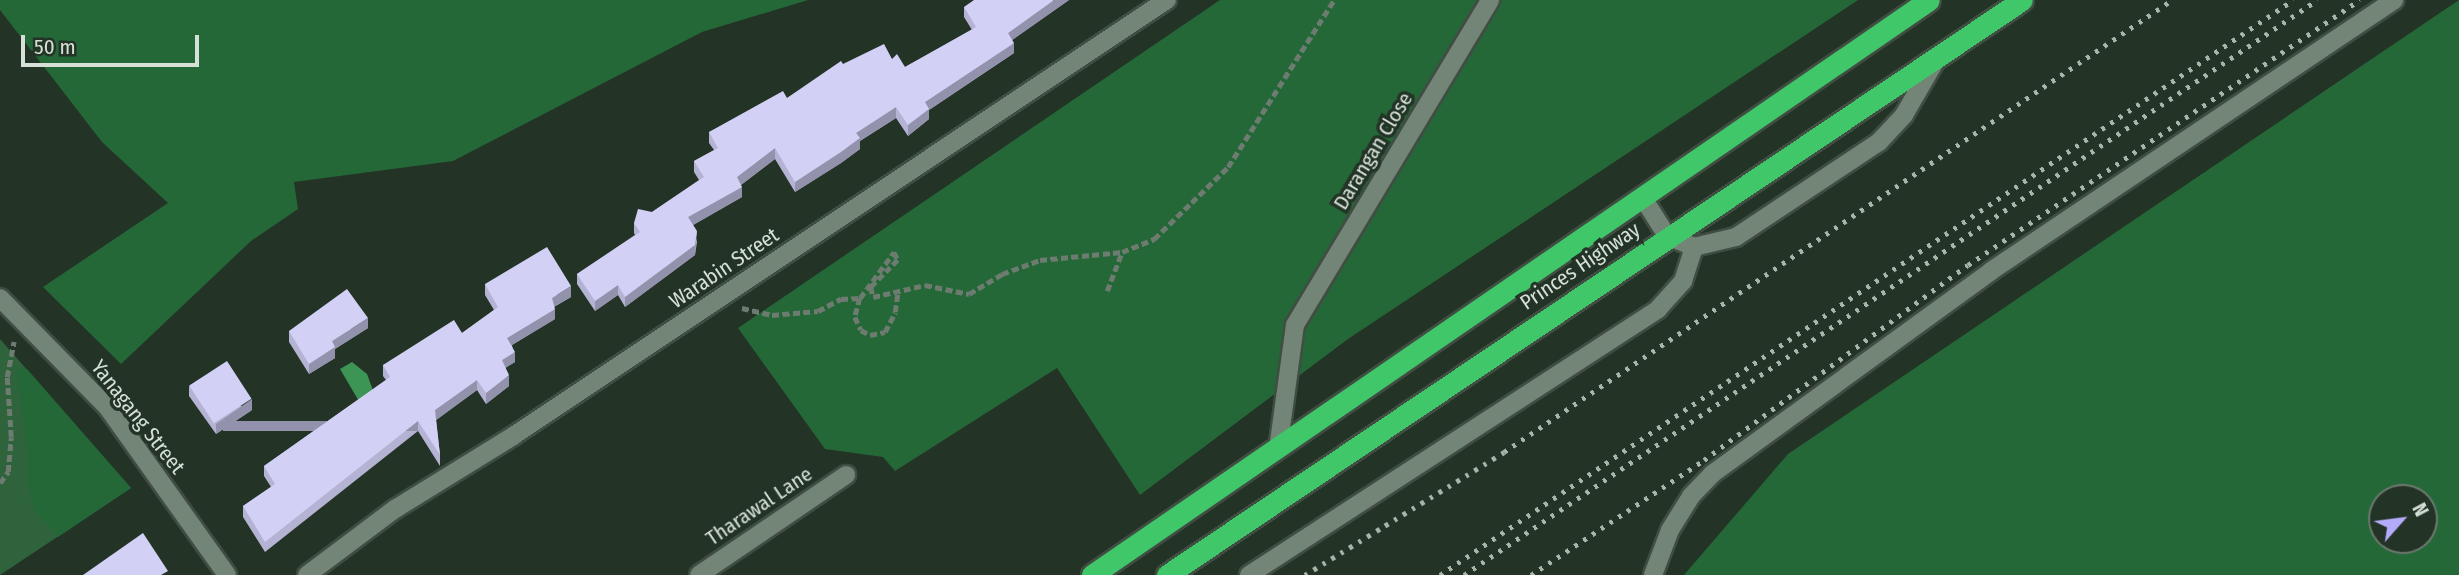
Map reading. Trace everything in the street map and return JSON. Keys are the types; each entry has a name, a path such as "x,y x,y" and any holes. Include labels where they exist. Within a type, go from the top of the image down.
{"highway":[{"name":"Princes Highway","path":"1092,575 1929,0"},
{"name":"Princes Highway","path":"1167,575 1667,236 2022,0"}],"street":[{"name":"Warabin Street","path":"307,575 404,504 714,302 1167,0"},
{"name":"Darangan Close","path":"1278,449 1295,325 1490,0"},
{"path":"1653,575 1670,530 1708,467 1991,271 2395,0"},
{"path":"1643,198 1667,236 1695,247 1736,237 1879,142 1904,115 1939,54"},
{"path":"1249,575 1658,309 1683,281 1695,247"},
{"name":"Yanagang Street","path":"0,298 108,408 227,575"},
{"name":"Tharawal Lane","path":"699,575 845,475"}],"path":[{"path":"898,291 895,312 885,332 877,334 861,330 855,317 860,298 894,252 898,260 871,287 873,297 898,291 925,285 969,294 1002,274 1040,261 1122,252 1154,239 1228,167 1334,0"},
{"path":"1107,291 1122,252"},
{"path":"714,302 772,315 818,311 841,299 860,298"},
{"path":"0,483 8,472 11,437 7,377 19,317"}],"shaded area":[{"path":"0,0 808,0 702,32 453,161 294,182 298,209 251,241 121,364 43,287 168,203 102,142 0,10"},
{"path":"1220,0 1858,0 1348,339 1140,495 1057,368 895,471 883,457 825,449 738,328"},
{"path":"2459,0 2459,575 1684,575 1788,454"},
{"path":"0,339 131,488 0,575"},
{"path":"352,362 367,374 374,393 360,403 340,369"},
{"path":"16,369 27,369 131,488 58,537 36,512 28,486 29,461"}],"building":[{"path":"974,0 1054,0 1008,33 1014,43 925,102 929,109 908,125 896,107 856,133 860,138 795,182 775,148 737,177 742,187 688,217 697,231 695,245 625,297 618,285 595,301 577,274 640,232 634,223 638,209 652,212 704,177 694,161 718,148 709,132 783,91 787,98 841,61 843,64 884,44 892,59 897,54 905,67 976,27 964,7"},
{"path":"547,247 571,286 552,298 555,309 507,338 515,352 502,360 509,375 486,393 477,380 435,410 440,455 418,421 265,542 243,506 275,484 264,466 390,377 383,365 454,320 462,333 498,307 485,284"},
{"path":"347,289 368,318 332,341 335,347 309,364 289,331"},
{"path":"227,361 252,399 214,423 189,386"},
{"path":"143,533 168,571 161,575 83,575"}],"railway":[{"path":"1305,575 1504,452 2172,0"},
{"path":"1440,575 2293,0"},
{"path":"1464,575 2317,0"},
{"path":"1531,575 1704,460 1968,265 2360,0"}]}
